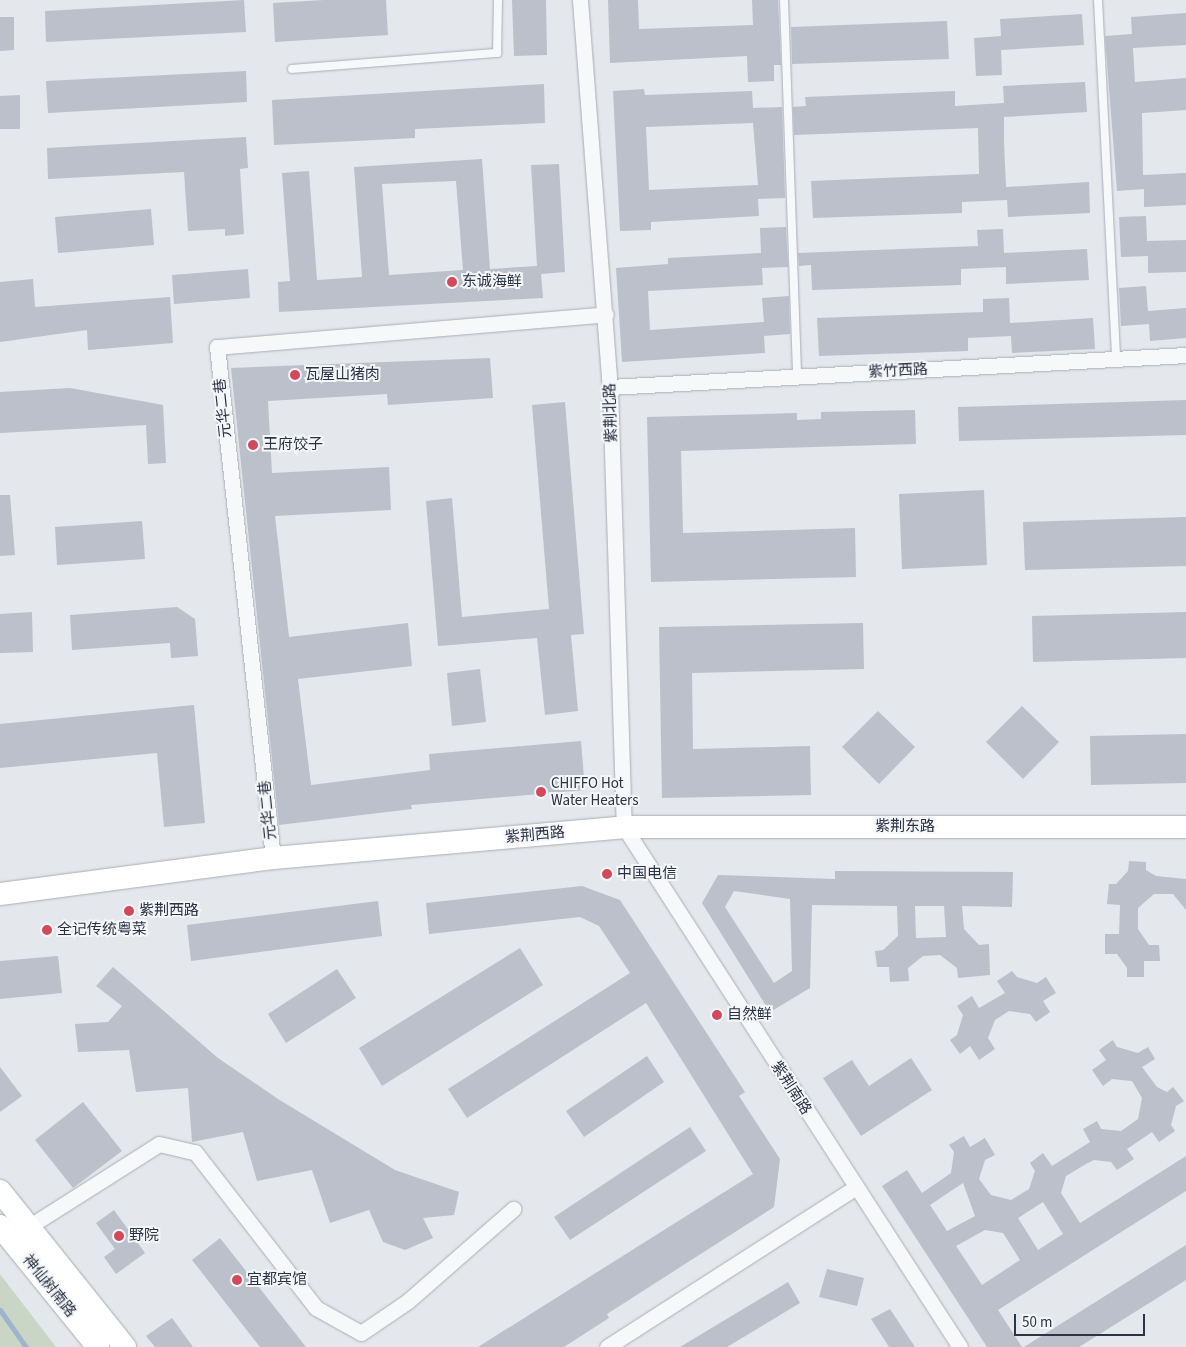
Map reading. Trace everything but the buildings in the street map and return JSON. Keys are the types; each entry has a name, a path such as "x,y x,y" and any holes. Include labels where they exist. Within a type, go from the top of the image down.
{"street":[{"name":"紫荆北路","path":"580,0 606,314 610,386 624,827"},
{"name":"元华二巷","path":"273,858 217,347 606,314"},
{"name":"紫竹西路","path":"610,386 1186,355"},
{"name":"紫荆西路","path":"0,894 273,858 624,827"},
{"name":"紫荆东路","path":"624,827 1186,827"},
{"name":"紫荆南路","path":"624,827 855,1188 960,1347"},
{"path":"5,1232 29,1226 160,1144 194,1152 316,1308 361,1333 408,1301 513,1209"},
{"path":"607,1347 855,1188"},
{"path":"0,1191 125,1347"},
{"name":"神仙树南路","path":"5,1232 98,1347"}],"lane":[{"path":"292,69 497,53 498,0"},
{"path":"784,0 797,376"},
{"path":"1098,0 1116,359"}],"green space":[{"path":"0,1274 56,1347 0,1347"}],"waterway":[{"path":"0,1310 26,1347"}],"place":[{"name":"东诚海鲜","path":"452,282"},
{"name":"瓦屋山猪肉","path":"295,375"},
{"name":"王府饺子","path":"253,445"},
{"name":"CHIFFO Hot Water Heaters","path":"541,792"},
{"name":"中国电信","path":"607,874"},
{"name":"紫荆西路","path":"129,911"},
{"name":"全记传统粤菜","path":"47,930"},
{"name":"自然鲜","path":"717,1015"},
{"name":"野院","path":"119,1236"},
{"name":"宜都宾馆","path":"237,1280"}]}
